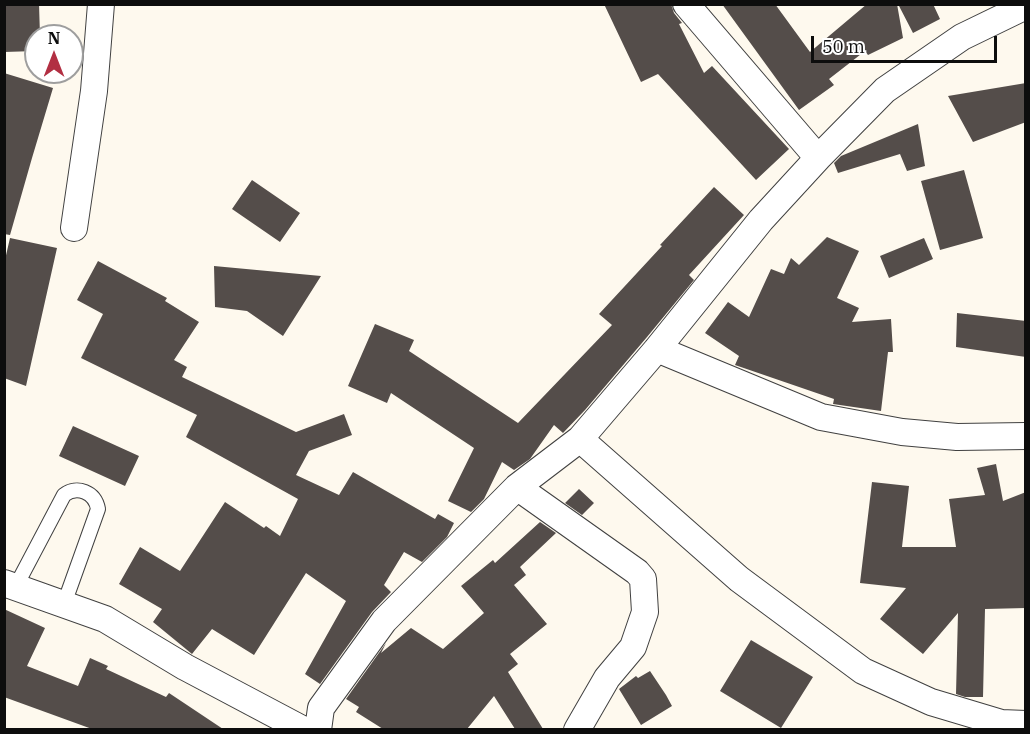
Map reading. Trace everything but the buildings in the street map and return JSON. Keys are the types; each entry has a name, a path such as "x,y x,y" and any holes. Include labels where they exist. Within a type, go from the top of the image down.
{"street":[{"path":"74,228 94,92 102,4"},
{"path":"686,4 818,158"},
{"path":"318,729 321,708 384,621 517,487 580,439 657,350 760,220 818,158 885,90 962,37 1026,6"},
{"path":"657,350 821,417 902,432 957,437 1026,436"},
{"path":"580,439 739,579 863,671 931,702 1001,723 1026,724"},
{"path":"517,487 644,579 645,612 633,646 607,678 577,729"},
{"path":"10,585 105,619 185,667 304,729"}],"lane":[{"path":"10,585 64,495 70,490 88,493 95,498 98,509 64,604"}]}
